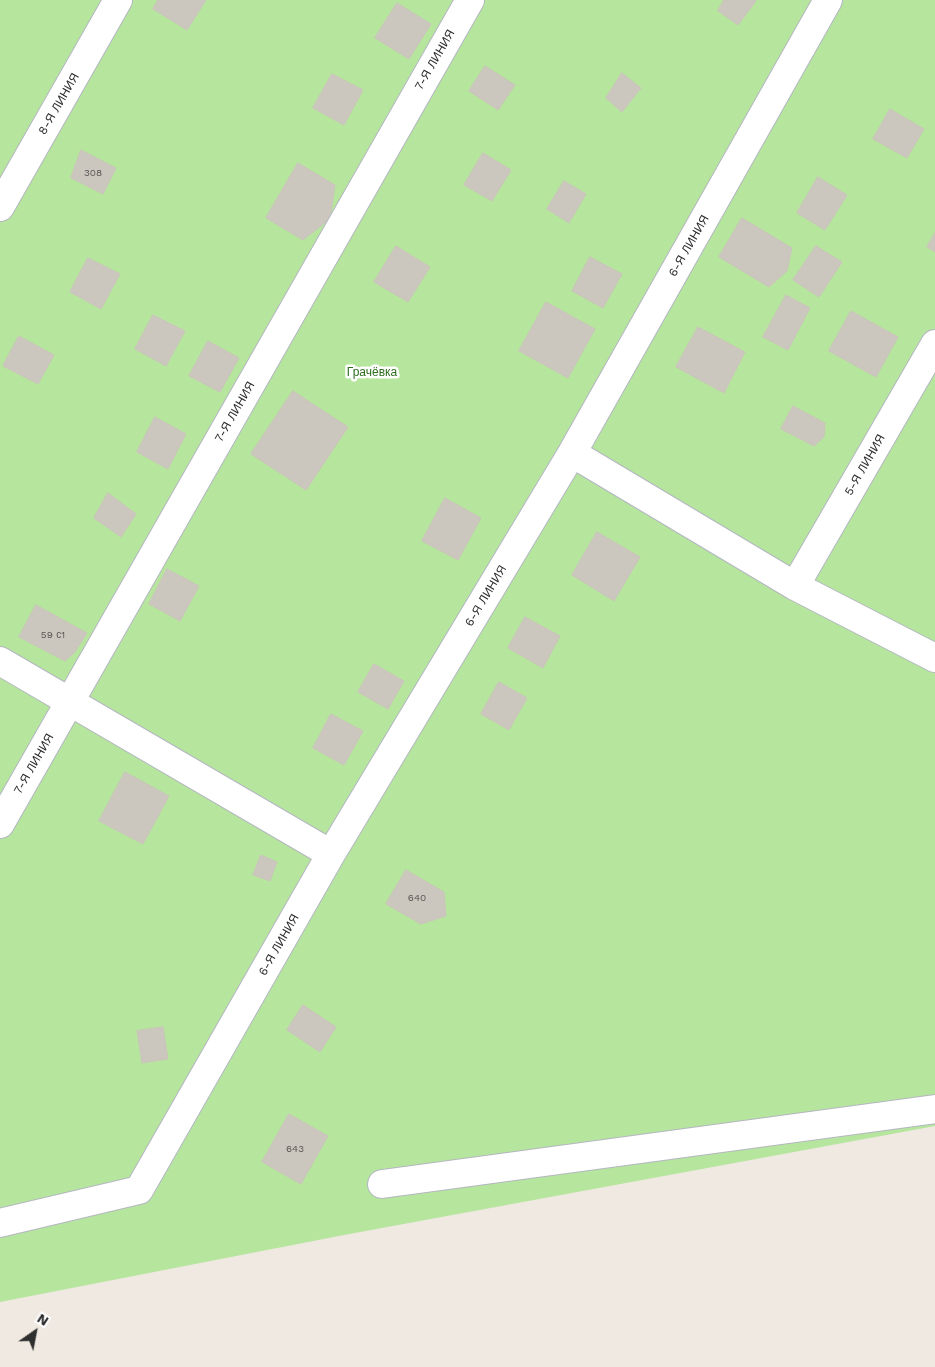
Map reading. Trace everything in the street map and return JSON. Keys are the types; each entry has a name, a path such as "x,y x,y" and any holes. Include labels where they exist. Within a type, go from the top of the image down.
{"street":[{"name":"8-Я ЛИНИЯ","path":"0,207 118,0"},
{"name":"7-Я ЛИНИЯ","path":"0,824 470,0"},
{"name":"6-Я ЛИНИЯ","path":"0,1223 139,1190 331,854 572,453 828,0"},
{"name":"5-Я ЛИНИЯ","path":"795,586 935,344"},
{"path":"572,453 795,586 935,658"},
{"path":"0,661 331,854"},
{"path":"382,1184 935,1109"}],"green space":[{"name":"Грачёвка","path":"0,0 935,0 935,1126 344,1235 0,1302"}],"building":[{"path":"158,0 206,0 187,30 153,9"},
{"path":"724,0 756,1 738,25 718,11"},
{"path":"397,3 431,24 409,59 375,38"},
{"path":"485,66 515,85 498,110 469,91"},
{"path":"622,73 641,88 622,112 606,98"},
{"path":"332,74 363,90 344,125 313,108"},
{"path":"890,109 924,129 907,158 873,139"},
{"path":"81,150 116,168 103,194 71,178"},
{"path":"483,153 511,170 492,201 464,185"},
{"path":"298,163 335,185 330,219 303,240 266,218"},
{"path":"818,177 847,195 825,230 797,213"},
{"path":"564,181 586,194 569,223 547,209"},
{"path":"742,218 792,248 787,271 769,287 719,257"},
{"path":"935,233 935,252 927,247"},
{"path":"396,246 430,267 408,302 374,282"},
{"path":"816,246 842,262 819,297 793,280"},
{"path":"590,257 622,274 603,308 572,291"},
{"path":"88,258 120,274 101,309 70,292"},
{"path":"786,295 810,308 788,350 763,337"},
{"path":"546,302 595,329 568,378 519,351"},
{"path":"851,311 898,337 876,377 829,351"},
{"path":"153,315 185,331 166,366 135,349"},
{"path":"698,327 745,352 724,393 676,367"},
{"path":"19,336 54,355 38,384 3,366"},
{"path":"208,341 239,358 220,392 189,376"},
{"path":"293,391 348,427 306,490 251,454"},
{"path":"793,406 825,423 824,437 814,446 781,429"},
{"path":"155,417 186,434 168,469 137,452"},
{"path":"108,493 136,514 121,537 94,518"},
{"path":"445,498 481,518 458,560 422,541"},
{"path":"597,532 640,557 614,601 572,575"},
{"path":"167,569 199,586 180,621 149,604"},
{"path":"36,605 87,633 75,652 65,661 19,637"},
{"path":"525,617 560,636 543,668 508,648"},
{"path":"374,664 404,681 388,709 358,692"},
{"path":"499,682 527,698 509,730 481,714"},
{"path":"331,714 363,731 344,765 313,748"},
{"path":"125,772 169,796 143,844 99,821"},
{"path":"261,855 277,862 270,881 253,875"},
{"path":"406,870 444,892 446,916 421,924 386,904"},
{"path":"303,1005 336,1027 320,1052 287,1030"},
{"path":"163,1027 168,1059 142,1063 137,1031"},
{"path":"289,1114 328,1136 301,1184 262,1162"}]}
